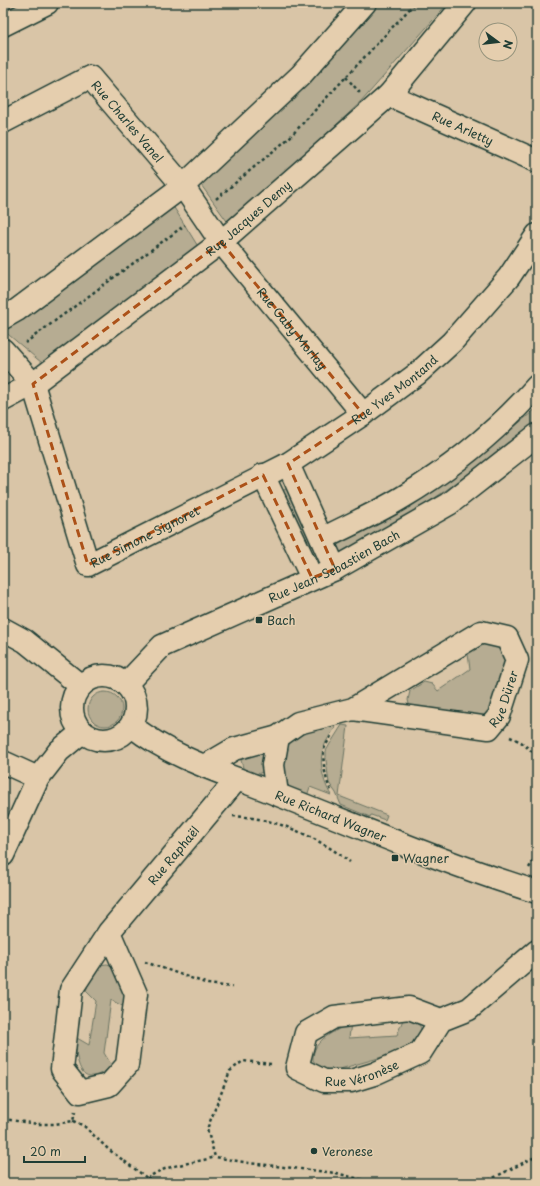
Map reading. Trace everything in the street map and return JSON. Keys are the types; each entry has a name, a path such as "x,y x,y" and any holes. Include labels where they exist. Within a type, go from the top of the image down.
{"street":[{"path":"3,25 47,3"},
{"path":"3,318 23,306 183,186 301,75 365,3"},
{"name":"Rue Jacques Demy","path":"3,400 33,384 221,242 389,94 465,3"},
{"name":"Rue Charles Vanel","path":"3,122 90,77 183,186"},
{"name":"Rue Arletty","path":"389,94 537,161"},
{"name":"Rue Gaby Morlay","path":"183,186 199,213 221,242 363,414"},
{"name":"Rue Yves Montand","path":"288,464 363,414 417,374 452,342 509,277 537,235"},
{"path":"5,352 33,384"},
{"name":"Rue Simone Signoret","path":"33,384 88,565 263,475 288,464"},
{"path":"322,539 403,497 444,470 475,447 510,416 537,386"},
{"name":"Rue Jean-Sebastien Bach","path":"126,684 162,646 335,569 449,504 537,435"},
{"path":"288,464 335,569"},
{"path":"263,475 312,578"},
{"path":"3,629 25,641 81,686"},
{"name":"Rue Dürer","path":"205,766 234,748 278,737 298,723 345,711 481,632 507,638 517,660 499,716 489,728 345,711"},
{"path":"98,676 113,678 126,684 131,690 136,704 136,711 132,726 124,734 108,740 92,738 82,732 76,724 72,704 75,694 81,686 98,676"},
{"name":"Rue Richard Wagner","path":"132,726 150,740 205,766 419,852 537,892"},
{"path":"3,855 38,778 59,751 82,732"},
{"path":"277,794 273,765 278,737"},
{"path":"3,762 38,778"},
{"name":"Rue Raphaël","path":"80,1092 62,1069 71,990 110,932 206,814 237,779"},
{"path":"80,1092 109,1085 127,1066 136,994 110,932"},
{"path":"441,1020 469,1009 537,951"},
{"name":"Rue Véronèse","path":"409,1008 441,1020 420,1053 374,1074 351,1081 324,1081 297,1068 306,1033 334,1017 409,1008"}],"path":[{"path":"5,352 30,340 178,231 289,138 415,3"},
{"path":"335,797 329,788 325,771 324,750 345,711"},
{"path":"489,728 521,742 537,756"},
{"path":"206,814 251,817 286,826 337,852 350,862"},
{"path":"526,872 537,856"},
{"path":"120,953 208,984 232,987"},
{"path":"215,1157 207,1129 230,1071 243,1061 271,1064"},
{"path":"73,1121 80,1092"},
{"path":"3,1119 38,1124 55,1124 73,1121 84,1126 108,1150 147,1178"},
{"path":"483,1183 537,1156"},
{"path":"143,1183 147,1178 168,1168 215,1157 249,1163 336,1173 375,1183"}],"highlighted area":[{"path":"221,242 363,414 288,464 335,569 312,578 263,475 88,565 33,384"}],"shaded area":[{"path":"381,3 448,3 361,102 229,224 199,182 322,69"},
{"path":"173,206 199,248 42,363 3,330"},
{"path":"537,408 537,422 445,491 417,510 335,555 331,544 479,456"},
{"path":"289,489 313,544 308,547 282,491"},
{"path":"476,642 499,645 505,661 496,705 485,716 478,719 410,708 408,700 410,691 424,682 432,684 438,691 470,669 468,654"},
{"path":"108,692 117,697 121,702 121,716 117,721 112,725 102,726 98,725 89,716 88,706 89,702 98,693"},
{"path":"333,723 335,728 325,744 321,759 322,772 331,795 310,787 307,796 294,791 283,780 282,754 286,745 297,735"},
{"path":"342,725 348,726 339,796 387,815 385,820 371,815 370,817 341,805 336,793 329,783 326,751"},
{"path":"264,752 264,771 261,773 253,773 243,768 241,760 244,756"},
{"path":"107,964 113,966 117,970 123,982 128,1009 111,1000 104,1053 112,1066 102,1073 94,1076 83,1072 80,1067 77,1059 75,1041 77,1038 89,1045 96,1001 86,991 91,976 99,965"},
{"path":"404,1017 415,1022 421,1028 421,1035 417,1047 333,1071 321,1068 313,1060 316,1046 321,1041 332,1033 351,1023 349,1038 397,1035"}],"place":[{"name":"Bach","path":"259,620"},
{"name":"Wagner","path":"395,858"},
{"name":"Veronese","path":"314,1151"}]}
